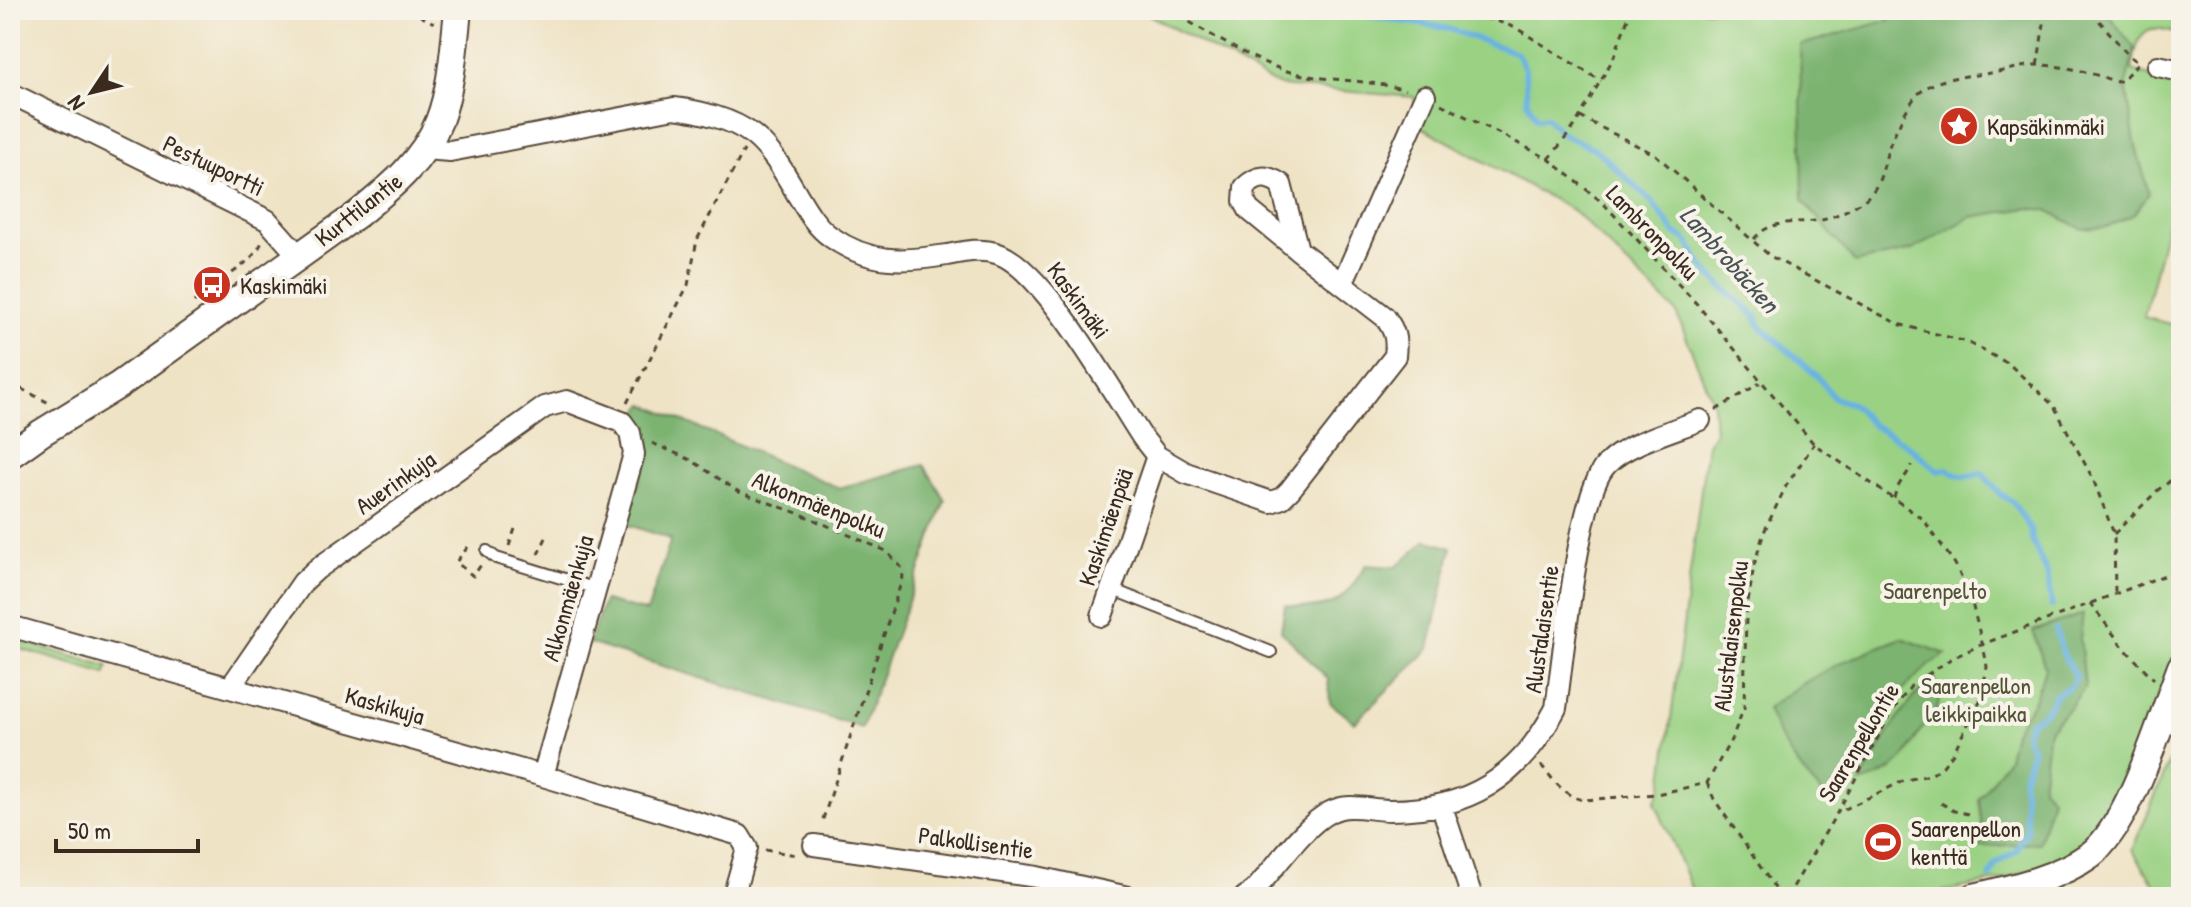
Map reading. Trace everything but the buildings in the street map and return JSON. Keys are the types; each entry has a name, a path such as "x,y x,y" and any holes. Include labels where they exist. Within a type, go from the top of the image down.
{"street":[{"name":"Kurttilantie","path":"10,455 119,385 389,189 424,149 440,120 456,22"},
{"path":"2148,64 2181,71"},
{"name":"Pestuuportti","path":"10,93 267,220 298,255"},
{"path":"1342,284 1425,96"},
{"name":"Kaskimäki","path":"424,149 450,151 674,108 701,111 753,135 779,165 817,224 829,236 852,249 893,261 974,250 995,252 1010,259 1027,271 1050,297 1157,456 1186,473 1271,502 1282,498 1290,490 1395,356 1397,343 1389,323 1298,250"},
{"name":"Auerinkuja","path":"230,688 303,582 317,569 545,407 567,401 626,428"},
{"name":"Alustalaisentie","path":"1442,807 1475,794 1505,775 1529,752 1556,708 1580,540 1589,501 1603,466 1618,454 1700,420"},
{"name":"Alkonmäenkuja","path":"543,776 634,454 626,428"},
{"name":"Kaskimäenpää","path":"1102,616 1157,456"},
{"name":"Kaskikuja","path":"10,626 543,776 739,835 747,848 733,897"},
{"path":"1975,897 2056,871 2092,854 2111,833 2126,809 2181,667"},
{"path":"1245,897 1254,891 1315,822 1328,812 1344,806 1389,810 1442,807 1472,897"},
{"name":"Palkollisentie","path":"814,845 1037,877 1128,897"}],"lane":[{"path":"487,551 496,558 597,589"},
{"path":"1111,589 1271,652"}],"path":[{"path":"409,10 456,22"},
{"name":"Lambronpolku","path":"1169,10 1246,54 1279,68 1308,75 1384,84 1425,96 1549,159 1603,203 1663,267 1727,338 1760,383 1814,444 1923,519 1955,564 1971,599 1987,667 1981,699 1948,759 1931,775 1905,780 1837,813"},
{"path":"1438,10 1494,20 1516,28 1601,81"},
{"path":"1549,159 1574,127 1601,81 1613,59 1631,10"},
{"path":"2037,65 2044,35 2044,18 2049,10"},
{"path":"2090,10 2130,57 2148,64"},
{"path":"1754,239 1762,229 1786,222 1824,219 1859,203 1874,191 1886,165 1890,145 1913,100 1922,91 1955,76 2037,65 2086,71 2117,82 2148,64"},
{"path":"1580,117 1656,155 1770,256 1792,269 1898,324 1967,342 2009,364 2054,406 2093,479 2114,534 2115,594"},
{"path":"626,428 629,397 688,285 697,240 753,135"},
{"path":"10,383 72,415"},
{"path":"1700,420 1760,383"},
{"name":"Alkonmäenpolku","path":"626,428 691,460 739,492 803,515 886,551 901,567 903,577 814,845"},
{"name":"Alustalaisenpolku","path":"1707,783 1732,738 1744,708 1746,615 1754,565 1764,532 1786,486 1814,444"},
{"path":"2114,534 2167,484 2176,474 2181,461"},
{"path":"1894,498 1899,481 1911,465"},
{"path":"513,537 516,526"},
{"path":"531,569 547,536"},
{"path":"468,547 456,562 473,576 487,551"},
{"name":"Saarenpellontie","path":"1784,897 1837,813 1891,713 1911,686 1933,669 1983,644 2181,569"},
{"path":"2090,603 2169,702"},
{"path":"1529,752 1574,798 1657,794 1707,783 1714,799 1784,897"},
{"path":"1941,803 1954,811 1968,814"}],"green space":[{"name":"Saarenpelto","path":"1140,10 2181,10 2181,35 2157,29 2144,34 2132,71 2181,84 2181,165 2144,317 2181,327 2181,636 2119,797 2101,828 2062,859 2002,880 1914,897 1695,897 1655,802 1662,787 1707,444 1715,433 1713,403 1676,312 1574,211 1418,125 1414,97 1279,86"},
{"path":"1924,10 2105,10 2135,49 2126,84 2135,143 2149,193 2133,215 2107,227 2082,229 2047,210 2028,208 1971,217 1912,250 1855,263 1803,200 1800,45"},
{"path":"644,404 839,488 924,465 945,500 862,728 589,643 604,601 647,612 671,539 626,524 647,456 645,433 635,418"},
{"path":"1426,540 1452,548 1429,649 1355,722 1330,703 1328,679 1281,631 1285,605 1314,607 1334,602 1350,589 1366,565 1396,567"},
{"path":"2083,614 2080,639 2085,686 2049,730 2042,787 2052,798 2039,843 1979,847 1982,825 1979,799 2008,758 2014,732 2035,698 2045,668 2033,631"},
{"path":"1902,638 1946,654 1926,668 1894,702 1835,805 1795,762 1767,709 1831,668"},
{"path":"10,639 108,666 106,674 10,646"},
{"path":"1934,676 1939,698 1936,717 1922,729 1908,752 1893,768 1860,783 1902,713"},
{"path":"2181,735 2181,897 2163,897 2132,850"}],"waterway":[{"name":"Lambrobäcken","path":"1331,10 1446,28 1517,53 1525,69 1527,101 1537,119 1546,117 1562,134 1595,149 1651,201 1676,234 1688,242 1712,277 1757,317 1759,325 1817,376 1834,398 1852,404 1872,425 1905,443 1938,471 1948,469 1964,476 1982,473 2000,494 2013,502 2030,529 2047,573 2052,606"},
{"name":"Lambrobäcken","path":"1990,877 1996,864 2016,851 2027,830 2023,778 2032,752 2026,734 2030,722 2045,712 2054,696 2071,686 2076,677 2063,654 2056,630"}],"place":[{"name":"Kapsäkinmäki","path":"1959,126"},
{"name":"Kaskimäki","path":"212,285"},
{"name":"Saarenpellon kenttä","path":"1883,842"}],"park label":[{"name":"Saarenpellon leikkipaikka","path":"1976,699"}]}
